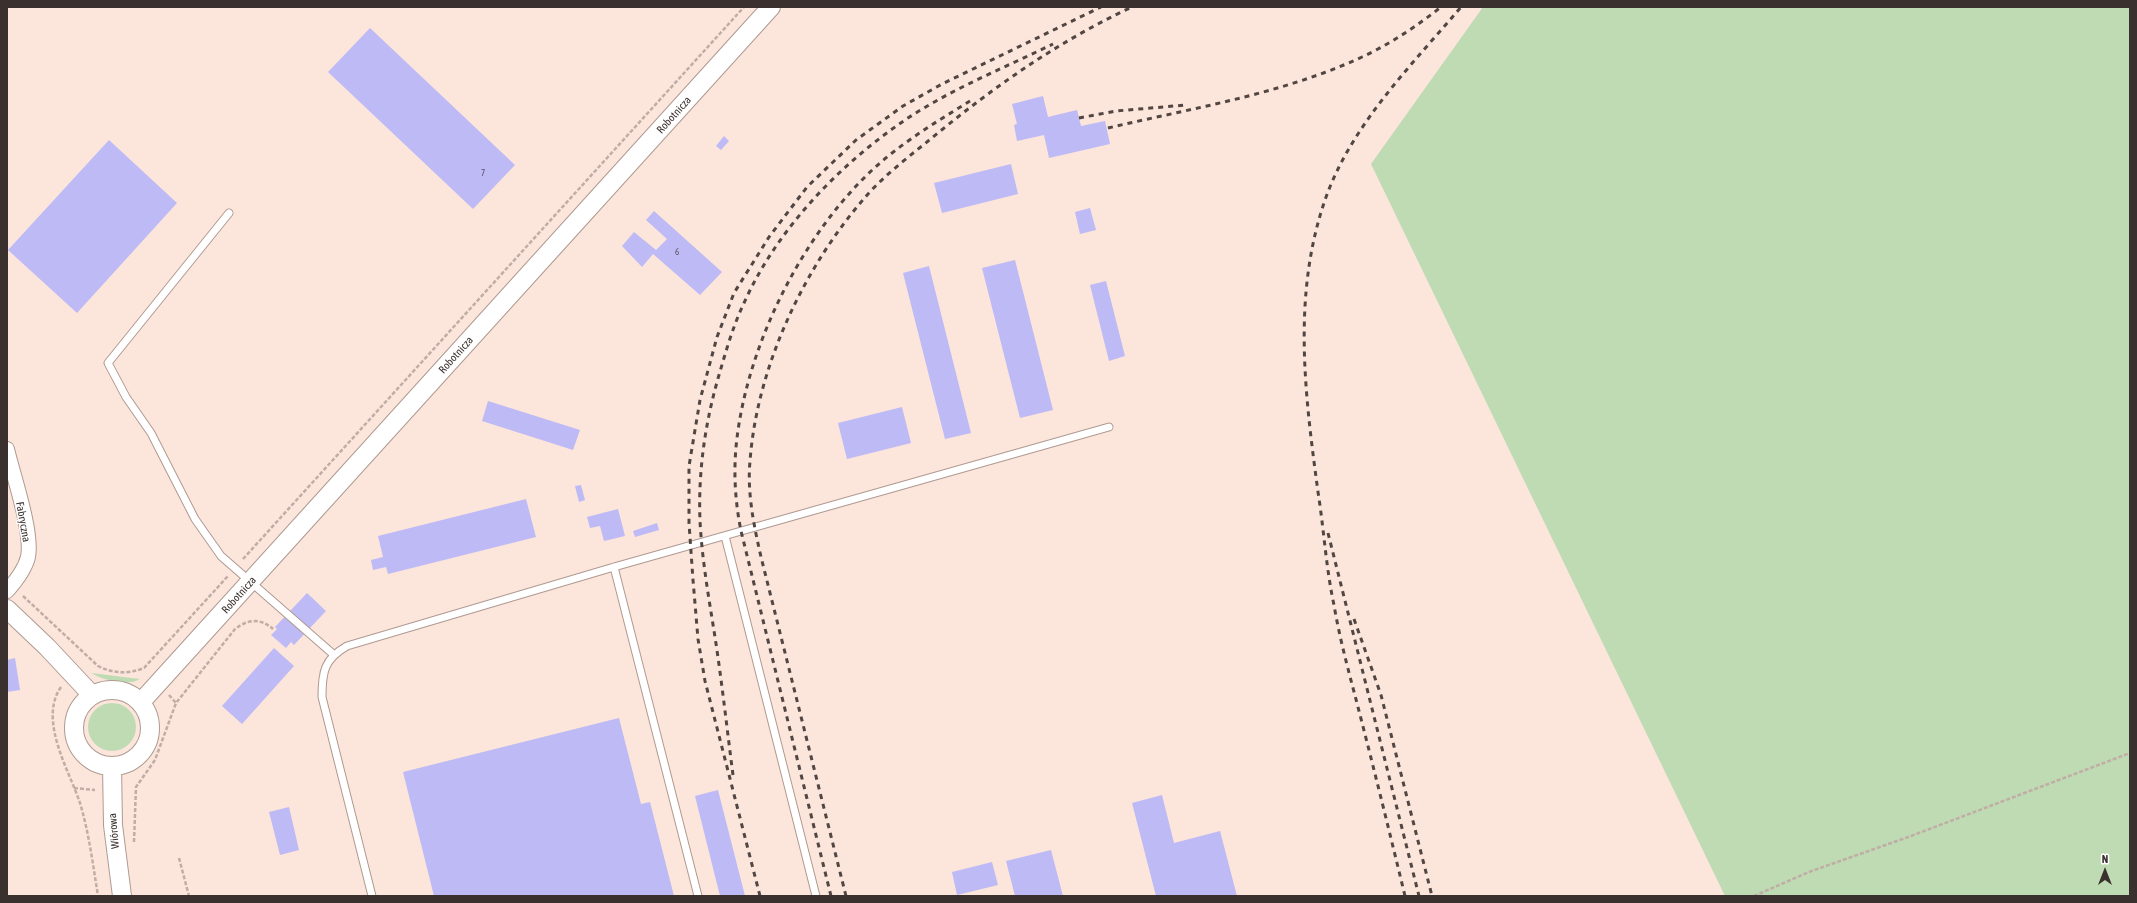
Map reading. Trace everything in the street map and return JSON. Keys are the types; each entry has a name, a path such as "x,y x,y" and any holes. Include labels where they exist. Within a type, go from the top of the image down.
{"street":[{"name":"Robotnicza","path":"141,702 771,7"},
{"name":"Fabryczna","path":"7,449 25,523 28,544 28,556 25,565 9,588"},
{"path":"7,609 47,647 92,695"},
{"path":"107,690 116,690 133,695 141,702 148,715 150,735 146,745 134,759 121,765 112,766 99,764 87,757 75,739 74,728 76,716 80,707 92,695 107,690"},
{"name":"Wiórowa","path":"112,766 114,825 122,896"}],"lane":[{"path":"229,213 108,362 126,397 151,433 195,520 221,556 333,654"},
{"path":"372,896 322,697 322,683 326,666 333,654 347,646 614,567 1109,427"},
{"path":"725,536 816,896"},
{"path":"614,567 698,896"}],"path":[{"path":"9,588 98,666 107,670 132,673 144,668 744,7"},
{"path":"134,843 136,787 155,760 176,703 234,629 242,624 257,621 268,624 273,629"},
{"path":"61,686 55,695 52,708 56,736 61,755 80,802 98,896"},
{"path":"1754,896 1809,872 1911,836 2130,753"},
{"path":"179,858 189,896"}],"green space":[{"path":"1483,7 2130,7 2130,896 1725,896 1371,164"},
{"path":"91,673 140,679 129,682 116,682"},
{"path":"112,703 121,705 129,710 134,718 136,727 134,736 129,744 121,749 112,751 103,749 95,744 90,736 88,727 90,718 95,710 103,705"}],"building":[{"path":"370,28 515,165 473,209 328,72"},
{"path":"1043,96 1048,117 1077,110 1081,126 1105,121 1110,144 1049,158 1044,135 1017,141 1014,125 1017,124 1012,104"},
{"path":"724,136 729,141 721,150 716,146"},
{"path":"109,140 177,203 77,313 8,250"},
{"path":"1011,164 1018,194 942,213 934,183"},
{"path":"1090,208 1096,230 1080,234 1075,212"},
{"path":"654,211 722,272 700,295 653,254 642,267 622,246 634,232 656,250 667,239 646,220"},
{"path":"1015,260 1053,410 1020,418 982,268"},
{"path":"929,266 971,433 945,439 903,273"},
{"path":"1106,281 1125,356 1109,361 1090,285"},
{"path":"488,401 580,430 573,450 482,421"},
{"path":"902,407 911,443 847,459 838,423"},
{"path":"581,485 585,500 579,502 575,486"},
{"path":"526,499 536,537 388,574 386,567 373,570 371,560 383,557 378,536"},
{"path":"618,509 625,536 604,541 600,526 590,528 587,517"},
{"path":"657,523 659,530 635,537 633,531"},
{"path":"307,593 326,611 294,645 291,642 286,648 271,635 277,629 275,627"},
{"path":"274,648 294,666 242,724 222,706"},
{"path":"15,658 20,690 7,692 7,660"},
{"path":"619,718 641,804 650,802 674,896 434,896 403,772"},
{"path":"718,790 745,896 720,896 695,796"},
{"path":"1162,795 1174,843 1220,831 1237,896 1156,896 1132,803"},
{"path":"289,807 299,850 280,855 269,812"},
{"path":"1051,850 1063,896 1015,896 1006,861"},
{"path":"992,862 998,885 957,895 952,872"}],"railway":[{"path":"760,896 705,681 698,639 693,580 689,523 689,466 700,400 717,337 734,293 769,237 807,187 856,140 903,106 942,84 1101,7"},
{"path":"846,896 761,557 752,509 749,473 754,425 774,353 788,318 824,252 845,222 868,194 883,179 956,118 1004,82 1079,34 1132,7"},
{"path":"1108,128 1237,99 1301,81 1332,70 1383,46 1413,28 1441,7"},
{"path":"1405,896 1377,780 1345,658 1331,591 1309,419 1304,346 1305,309 1308,272 1315,236 1325,200 1336,173 1350,146 1384,98 1461,7"},
{"path":"733,775 720,672 704,565 700,521 700,484 706,429 714,393 724,357 740,312 758,276 792,224 834,178 857,157 905,120 941,98 1053,44"},
{"path":"831,896 739,520 735,485 735,462 737,438 743,403 752,368 765,333 797,266 817,234 839,205 875,167 901,146 970,101"},
{"path":"1079,118 1116,111 1186,105"},
{"path":"1328,533 1419,896"},
{"path":"1354,619 1381,695 1432,896"}]}
